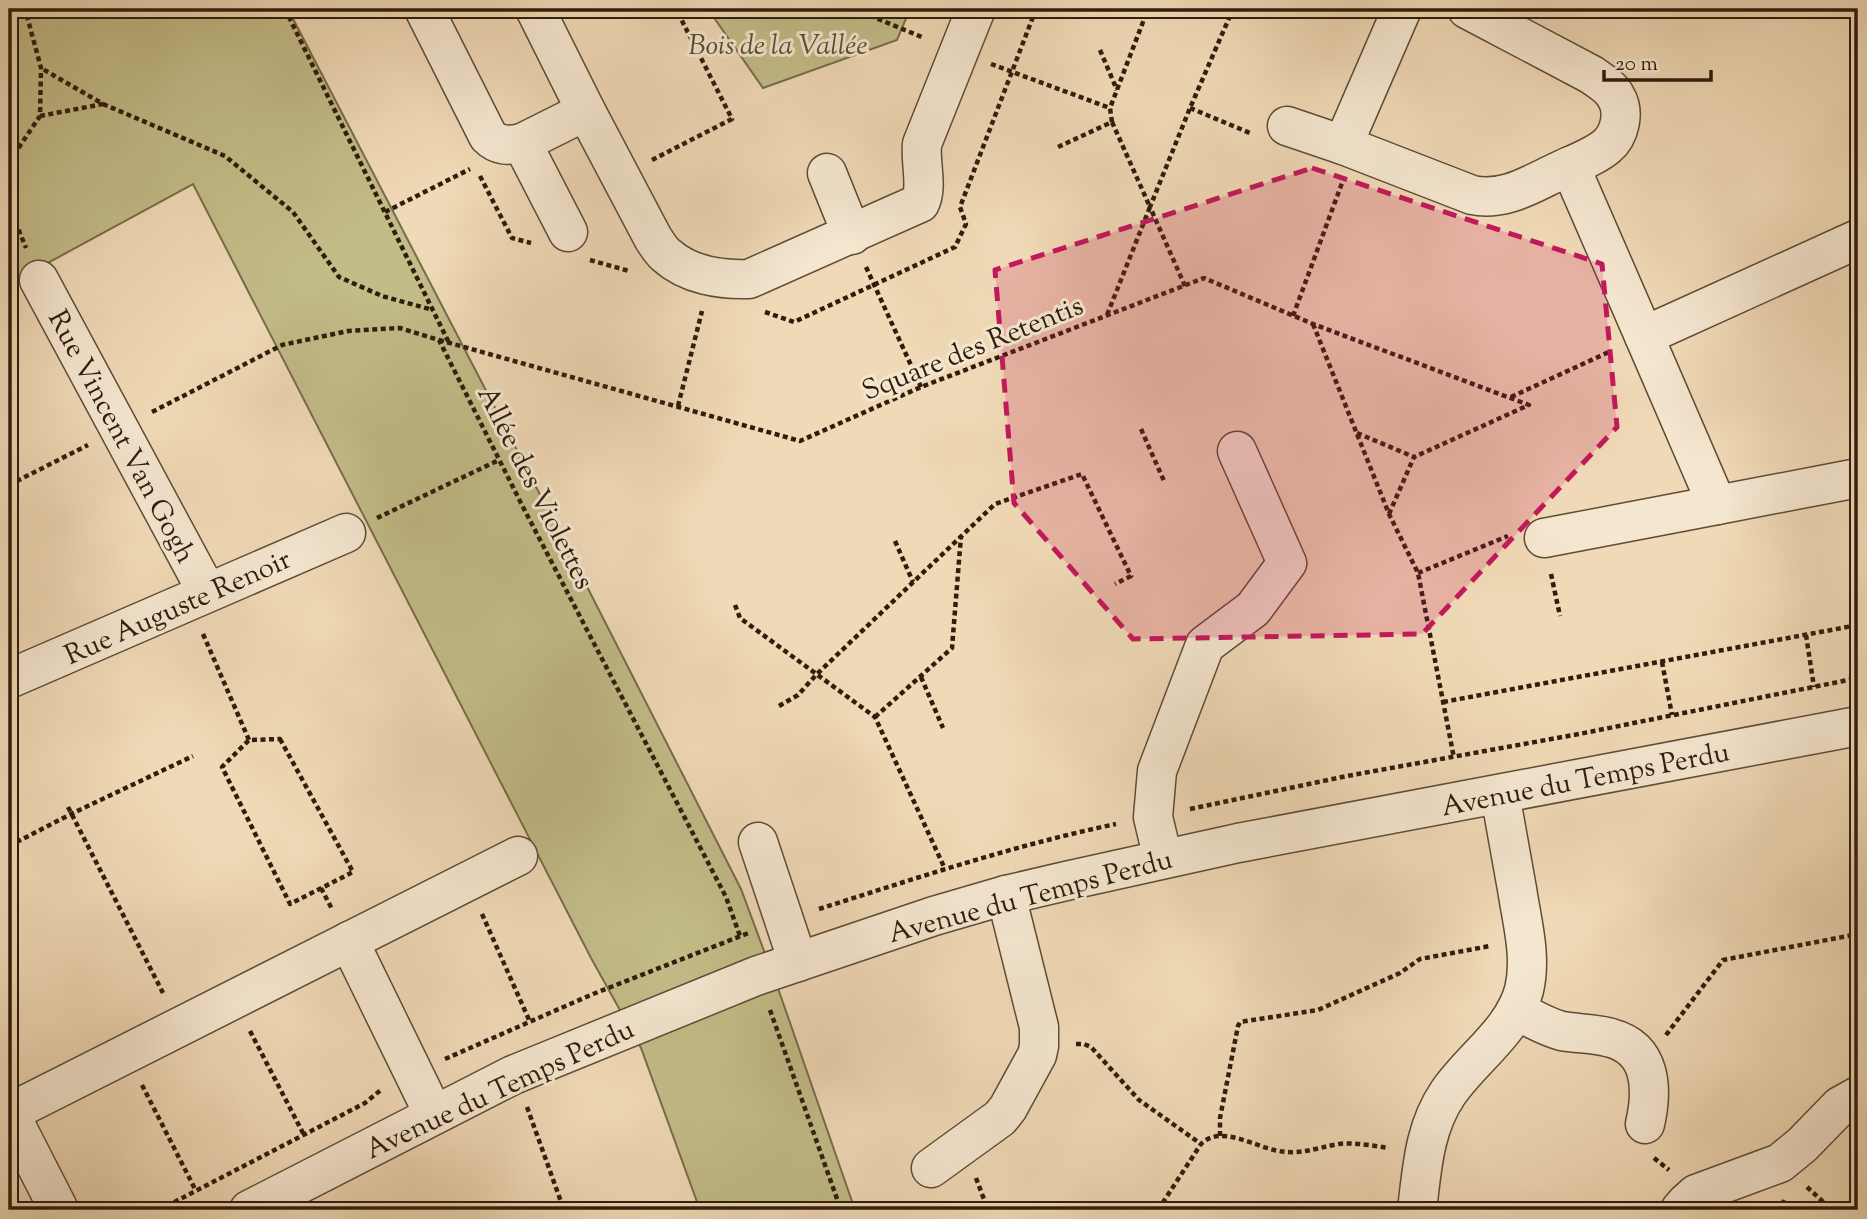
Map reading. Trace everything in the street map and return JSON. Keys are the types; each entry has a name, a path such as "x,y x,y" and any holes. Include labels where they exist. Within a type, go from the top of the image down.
{"street":[{"path":"424,9 488,136 494,142 511,144 586,111"},
{"path":"535,9 620,176 664,254 678,265 730,279 749,279 920,203 924,195 922,144 976,9"},
{"path":"1349,147 1402,9"},
{"path":"1287,126 1484,198 1508,195 1603,150 1610,144 1617,134 1620,110 1617,98 1608,86 1467,9"},
{"path":"511,144 568,232"},
{"path":"1570,166 1717,505"},
{"path":"827,173 852,235"},
{"path":"1644,335 1857,243"},
{"name":"Rue Vincent Van Gogh","path":"39,279 119,429 198,597"},
{"path":"1163,859 1153,817 1157,771 1205,645 1253,609 1287,563 1237,451"},
{"path":"1544,538 1858,478"},
{"name":"Rue Auguste Renoir","path":"9,679 345,533"},
{"name":"Avenue du Temps Perdu","path":"249,1210 513,1075 756,976 934,916 1006,895 1163,859 1858,726"},
{"path":"1417,1210 1424,1152 1431,1124 1448,1092 1517,1010 1526,980 1525,939 1500,794"},
{"path":"758,842 798,962"},
{"path":"59,1210 9,1113 518,856"},
{"path":"931,1168 1000,1118 1034,1063 1039,1046 1039,1027 1006,895"},
{"path":"349,941 434,1115"},
{"path":"1517,1010 1552,1028 1612,1038 1628,1044 1640,1058 1650,1087 1650,1103 1645,1124"},
{"path":"1688,1202 1780,1163 1840,1107 1858,1097"}],"path":[{"path":"9,162 40,116 41,68 27,16 20,9"},
{"path":"285,9 449,343"},
{"path":"620,176 732,119 676,9"},
{"path":"1148,9 1110,108 1112,122 1185,286"},
{"path":"1106,316 1233,9"},
{"path":"1100,50 1117,90"},
{"path":"41,68 103,104 225,156 293,212 339,276 382,296 433,310"},
{"path":"40,116 103,104"},
{"path":"1190,108 1278,144 1287,126"},
{"path":"1058,147 1112,122"},
{"path":"385,212 484,162 511,144"},
{"path":"1293,316 1349,147"},
{"path":"852,235 921,387"},
{"path":"678,406 711,276"},
{"name":"Square des Retentis","path":"439,340 800,440 921,387 1204,278 1313,324 1510,397"},
{"path":"1313,324 1389,514 1418,573 1463,800"},
{"path":"9,485 282,345 348,331 400,328 439,340"},
{"path":"1510,397 1644,335"},
{"name":"Allée des Violettes","path":"439,340 726,897 745,948"},
{"path":"1389,514 1414,457 1529,405 1510,397"},
{"path":"1141,429 1164,481"},
{"path":"1357,433 1414,457"},
{"path":"345,533 499,460"},
{"path":"779,706 798,695 995,504 1082,474 1131,576 1115,584"},
{"path":"875,717 952,648 961,535"},
{"path":"895,541 913,582"},
{"path":"198,597 249,740"},
{"path":"735,605 740,618 875,717 945,869"},
{"path":"1443,702 1858,625"},
{"path":"1806,635 1814,687"},
{"path":"1662,662 1672,715"},
{"path":"921,677 943,728"},
{"path":"280,739 353,872 290,904 222,767 249,740 280,739"},
{"path":"9,846 193,755"},
{"path":"68,807 180,1026"},
{"path":"467,881 530,1022"},
{"path":"1640,1058 1658,1046 1723,960 1858,934"},
{"path":"1220,1136 1220,1118 1240,1022 1318,1010 1401,973 1420,959 1525,939"},
{"path":"234,999 304,1135"},
{"path":"769,1006 841,1210"},
{"path":"1039,1046 1084,1044 1091,1047 1139,1100 1201,1144"},
{"path":"126,1053 196,1191"},
{"path":"526,1103 564,1210"},
{"path":"1645,1124 1637,1143 1688,1202"},
{"path":"1158,1210 1206,1139 1220,1136 1236,1138 1273,1150 1295,1153 1340,1144 1424,1152"}],"highlighted area":[{"path":"1312,168 1602,264 1617,427 1422,634 1133,639 1014,503 995,270"}],"green space":[{"path":"9,9 288,9 741,889 855,1210 700,1210 641,1048 591,958 193,184 9,284"},
{"name":"Bois de la Vallée","path":"708,9 910,9 897,40 763,88"}]}
